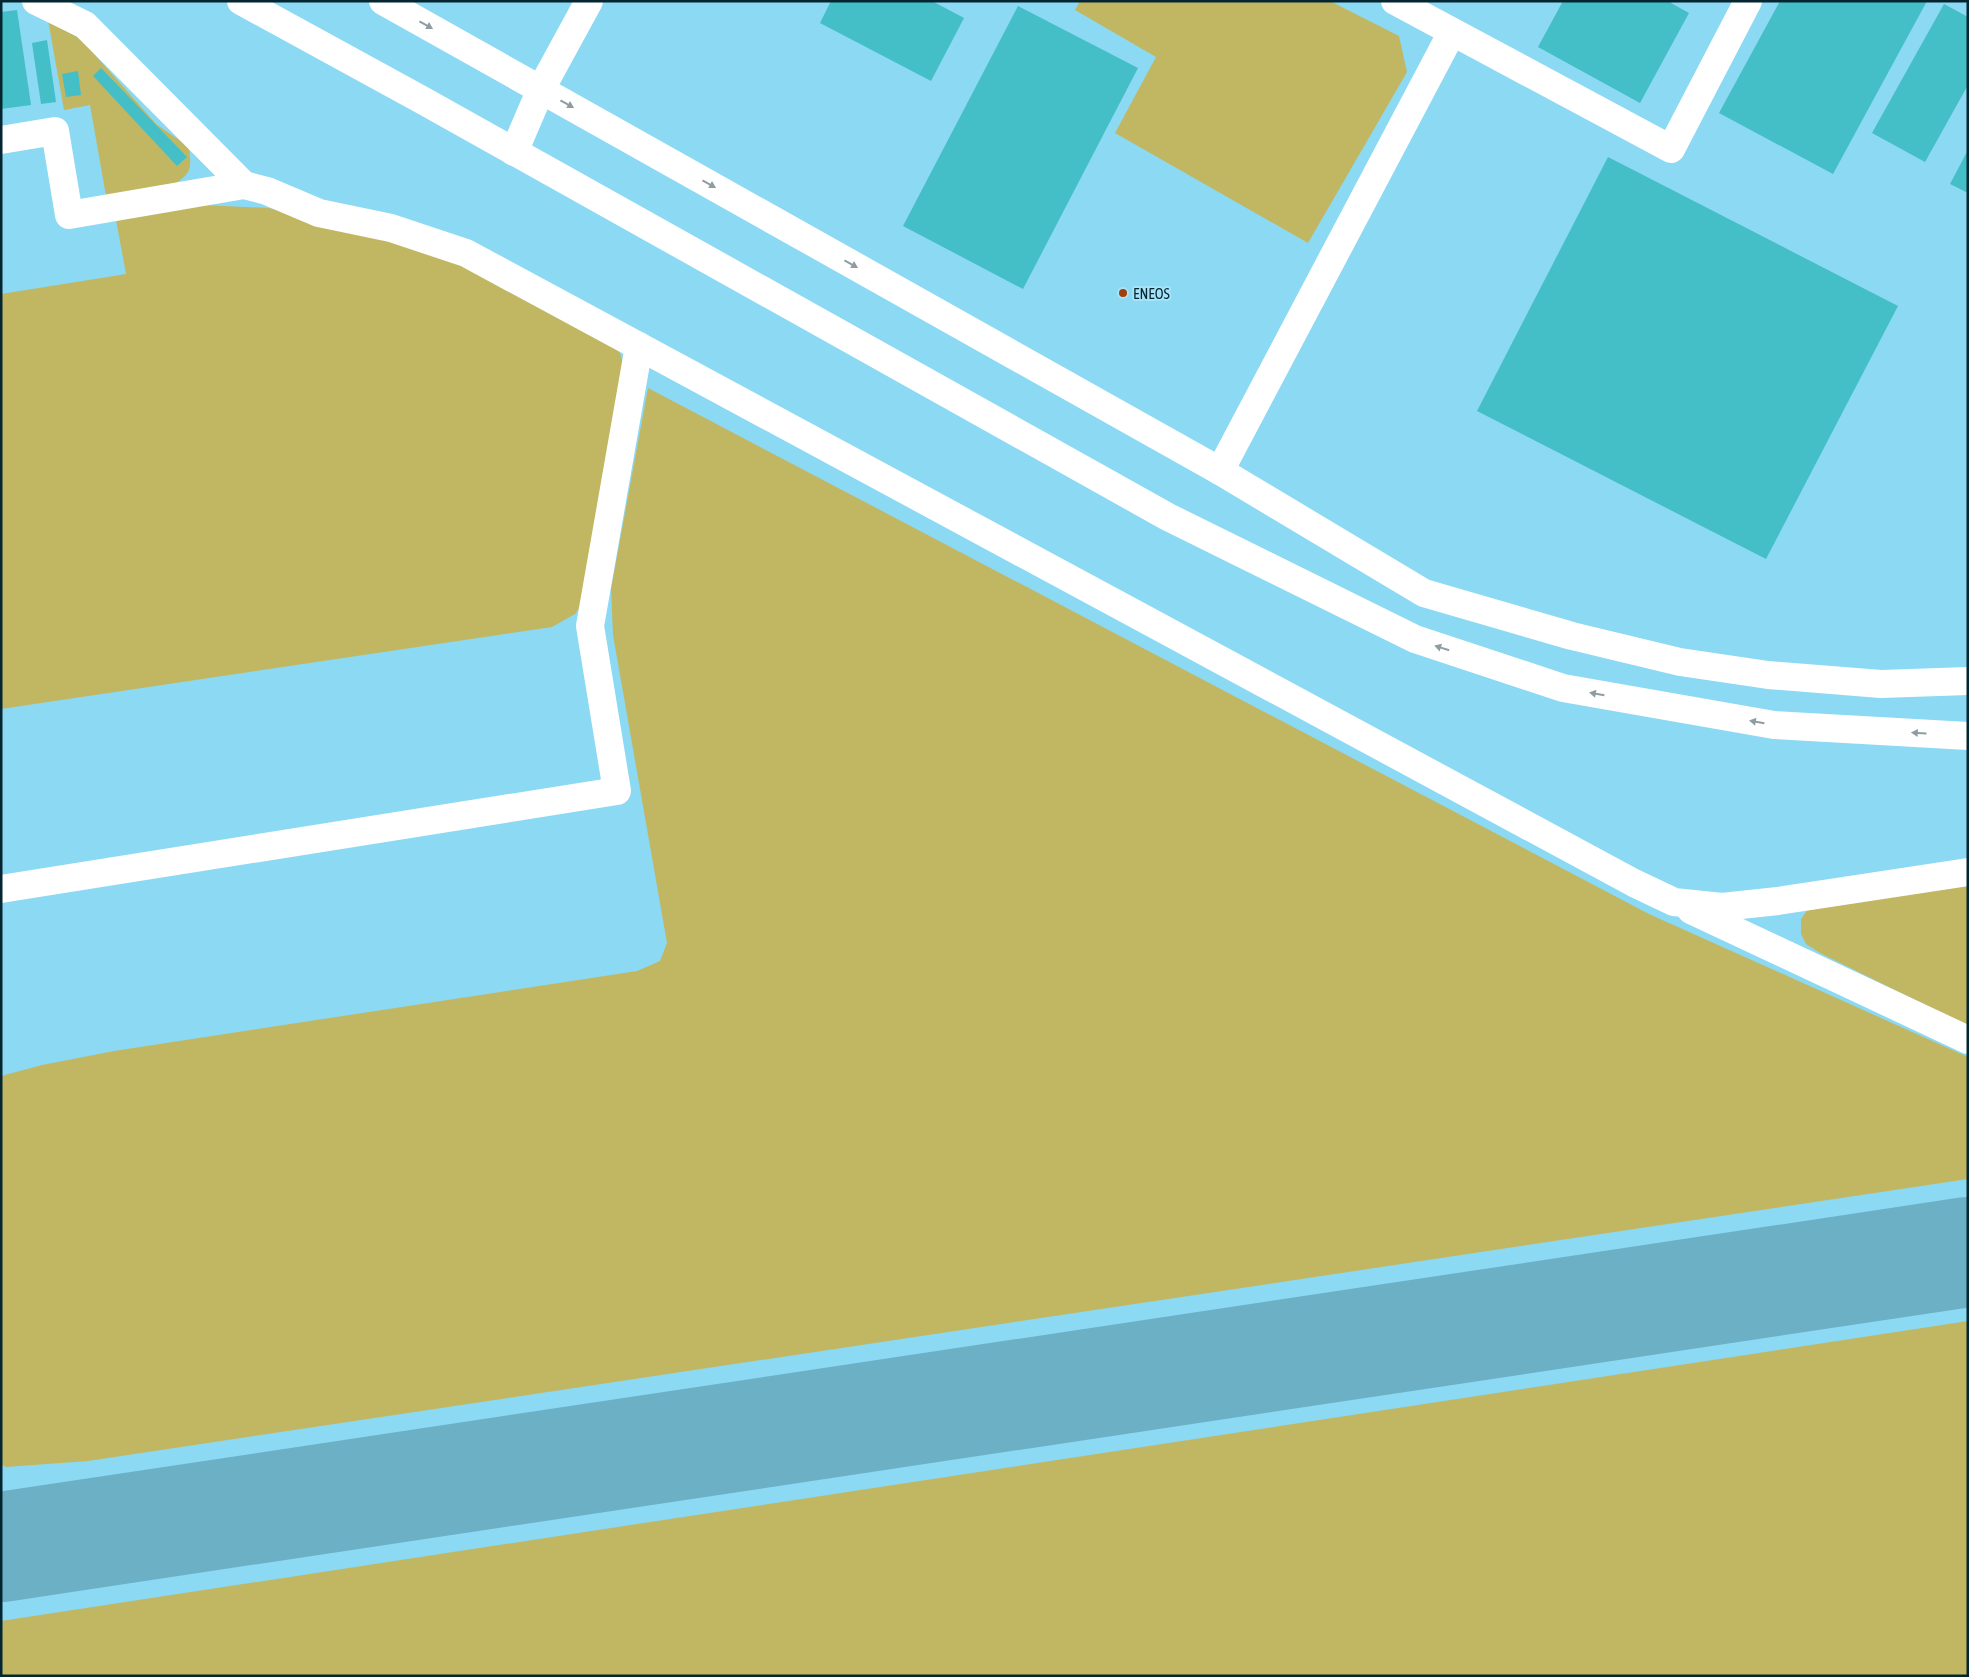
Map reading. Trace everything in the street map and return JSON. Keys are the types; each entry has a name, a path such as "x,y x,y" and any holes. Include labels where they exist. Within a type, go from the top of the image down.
{"street":[{"path":"36,1 85,25 244,185"},
{"path":"241,1 1168,517 1414,639 1563,688 1764,724 1968,736"},
{"path":"383,1 1220,472 1424,593 1572,636 1680,662 1768,675 1881,684 1968,681"},
{"path":"514,152 541,90 589,1"},
{"path":"1395,1 1671,149 1748,1"},
{"path":"1220,472 1452,32"},
{"path":"1,140 55,131 69,214 244,185 267,191 318,213 391,228 466,254 1634,883 1968,1040"},
{"path":"1,889 617,791 590,626 638,346"},
{"path":"1674,902 1722,907 1778,902 1968,872"}],"shaded area":[{"path":"1080,1 1330,1 1399,36 1407,72 1308,243 1115,133 1156,57 1075,10"},
{"path":"48,20 82,40 156,124 189,147 190,168 182,179 176,183 106,196 90,105 64,110"},
{"path":"201,205 269,208 447,254 619,350 624,366 585,600 575,614 552,627 1,709 1,294 126,274 116,220"},
{"path":"648,388 1649,914 1968,1057 1968,1179 88,1461 6,1467 1,1464 1,1076 42,1065 114,1051 637,971 660,961 667,943 613,635 611,589"},
{"path":"1968,880 1968,1026 1820,953 1806,944 1801,934 1801,919 1809,908"},
{"path":"1968,1321 1968,1676 1,1676 1,1621"}],"building":[{"path":"831,1 932,1 964,18 931,81 820,23"},
{"path":"1563,1 1672,1 1671,3 1689,13 1640,103 1538,47"},
{"path":"1780,1 1927,1 1833,174 1719,113"},
{"path":"1944,4 1968,17 1968,85 1925,162 1872,133"},
{"path":"1018,6 1138,68 1023,289 903,226"},
{"path":"17,10 31,105 1,109 1,12"},
{"path":"47,40 56,102 41,104 32,43"},
{"path":"101,68 187,157 177,166 93,76"},
{"path":"78,71 81,95 66,97 62,74"},
{"path":"1968,150 1968,193 1950,184"},
{"path":"1608,157 1898,306 1766,559 1477,411"}],"taxiway":[{"path":"1,1547 1968,1252"}],"place":[{"name":"ENEOS","path":"1123,293"}]}
